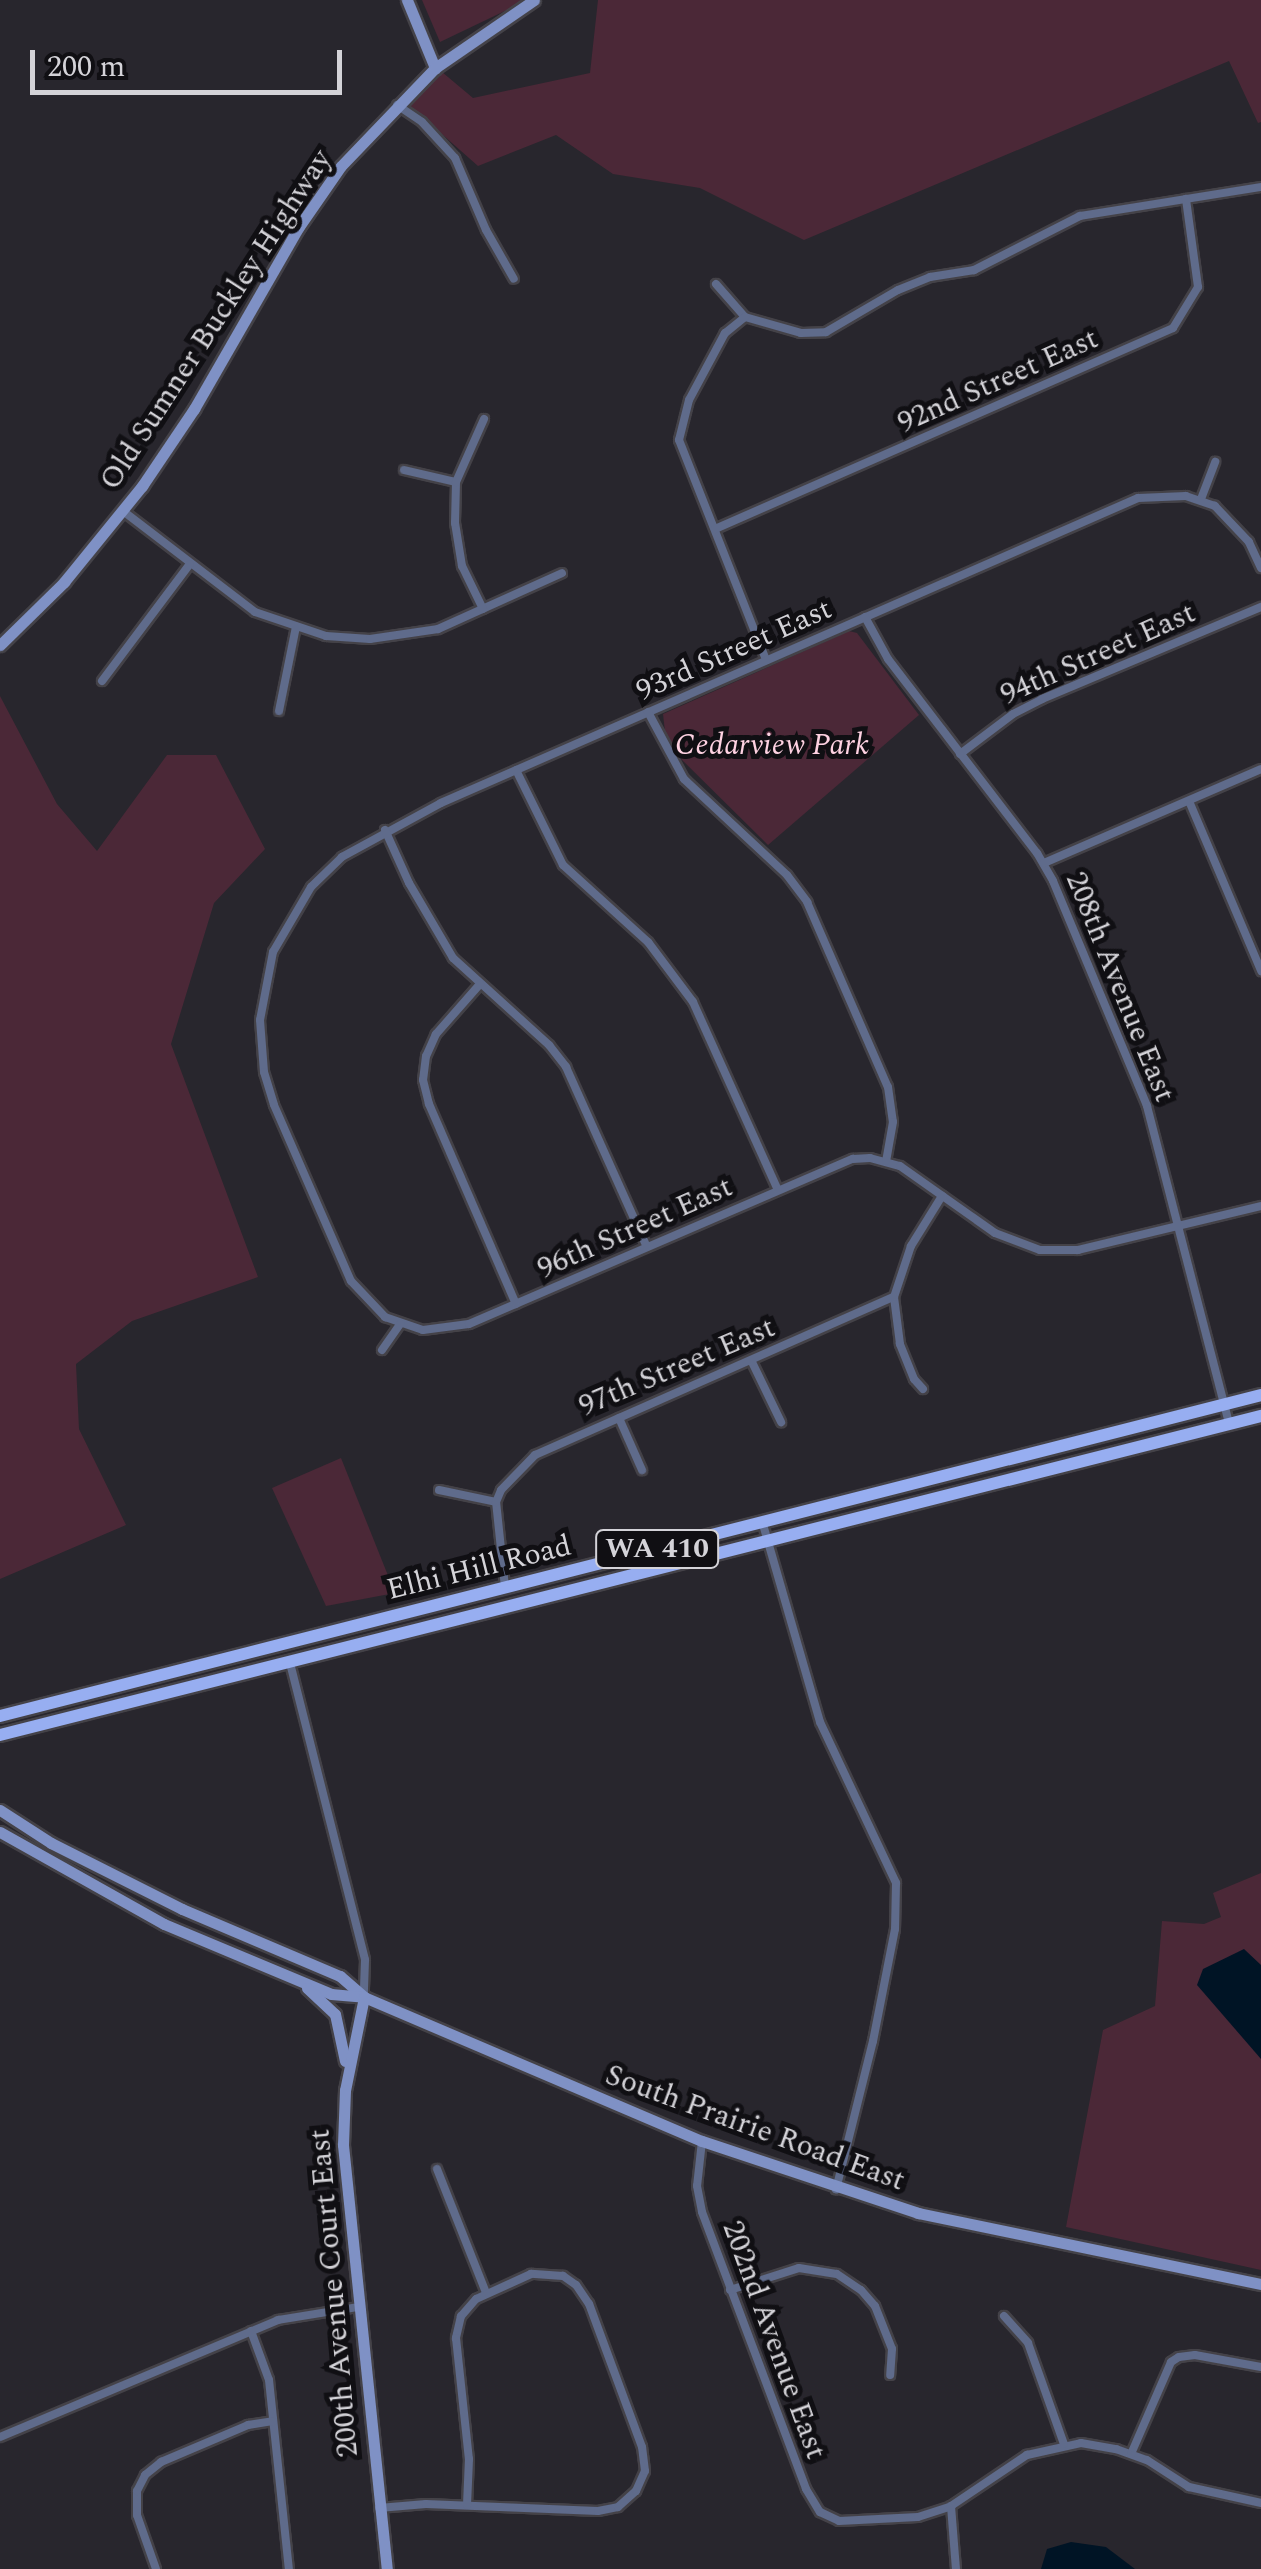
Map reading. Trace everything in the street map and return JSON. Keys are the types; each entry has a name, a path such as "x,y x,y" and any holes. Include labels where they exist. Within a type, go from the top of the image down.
{"main road":[{"path":"408,0 435,68"},
{"name":"Old Sumner Buckley Highway","path":"0,644 64,582 123,511 194,408 312,206 341,166 435,68 534,0"},
{"name":"Elhi Hill Road","path":"0,1716 1261,1395"},
{"name":"Elhi Hill Road","path":"0,1735 1261,1416"},
{"path":"0,1743 61,1720"},
{"name":"South Prairie Road East","path":"0,1810 51,1843 182,1909 340,1976 364,1997"},
{"name":"South Prairie Road East","path":"0,1832 142,1914 331,1994 364,1997 702,2141 836,2189 965,2225 1261,2284"},
{"path":"300,1982 335,2014 348,2073"},
{"name":"200th Avenue Court East","path":"364,1997 348,2073 344,2157 387,2569"}],"street":[{"path":"397,105 422,122 454,158 486,230 514,278"},
{"path":"716,284 745,317 801,333 826,332 918,281 974,270 1008,256 1066,220 1261,187"},
{"name":"92nd Street East","path":"715,529 1173,328 1198,287 1186,199"},
{"path":"745,317 726,332 680,427 684,460 766,660"},
{"path":"483,610 457,548 456,482 484,419"},
{"path":"1215,462 1201,499 1232,521 1261,568"},
{"path":"404,470 456,482"},
{"name":"93rd Street East","path":"400,1324 366,1301 351,1281 268,1088 260,1037 261,1002 284,927 327,870 385,830 1138,498 1154,494 1201,499"},
{"path":"123,511 255,612 336,637 388,637 438,629 562,573"},
{"path":"102,682 190,564"},
{"name":"94th Street East","path":"960,754 1012,714 1042,699 1261,607"},
{"name":"208th Avenue East","path":"866,617 888,659 1044,863 1147,1106 1229,1424"},
{"path":"278,711 296,627"},
{"path":"648,712 684,779 787,875 807,902 888,1087 892,1122 886,1160 1004,1238 1040,1250 1078,1250 1261,1206"},
{"path":"1044,863 1261,769"},
{"path":"516,770 562,865 648,942 693,1002 778,1190"},
{"path":"1189,801 1261,972"},
{"path":"385,830 453,958 549,1045 566,1067 647,1247"},
{"path":"480,984 436,1034 426,1056 424,1080 429,1104 516,1304"},
{"name":"96th Street East","path":"400,1324 423,1330 454,1329 841,1162 886,1160"},
{"path":"923,1389 906,1363 893,1311 894,1297 911,1246 942,1196"},
{"name":"97th Street East","path":"496,1502 535,1455 894,1297"},
{"path":"382,1350 400,1324"},
{"path":"752,1362 781,1422"},
{"path":"619,1418 642,1470"},
{"path":"439,1490 496,1502 505,1588"},
{"path":"762,1521 820,1722 896,1884 895,1929 874,2041 836,2189"},
{"name":"200th Avenue Court East","path":"290,1663 365,1960 364,1997"},
{"name":"202nd Avenue East","path":"702,2141 698,2196 730,2290 812,2500 832,2518 856,2520 918,2516 951,2506"},
{"path":"436,2169 486,2293"},
{"path":"730,2290 799,2268 837,2274 875,2306 892,2349 890,2375"},
{"path":"379,2508 467,2505 598,2511 618,2507 636,2492 645,2471 642,2447 589,2304 576,2285 563,2276 531,2274 486,2293 461,2316 456,2338 469,2459 467,2505"},
{"path":"0,2437 251,2331 299,2314 358,2307"},
{"path":"1004,2316 1021,2330 1028,2343 1064,2444"},
{"path":"251,2331 267,2371 290,2569"},
{"path":"1131,2454 1171,2362 1195,2354 1261,2367"},
{"path":"156,2569 135,2503 145,2475 160,2462 230,2432 274,2421"},
{"path":"956,2569 951,2506 1005,2467 1064,2444 1096,2445 1131,2454 1189,2488 1261,2502"}],"green space":[{"path":"422,0 528,0 440,42"},
{"path":"598,0 1261,0 1261,122 1258,123 1229,61 804,240 700,188 613,174 556,135 478,166 409,105 442,72 473,98 590,73"},
{"name":"Cedarview Park","path":"849,631 857,633 919,715 768,845 674,752 666,740 663,714"},
{"path":"0,696 57,804 97,851 167,755 216,755 265,849 214,903 171,1044 258,1277 132,1321 76,1364 79,1429 126,1525 0,1579"},
{"path":"341,1458 395,1593 326,1606 272,1488"},
{"path":"1261,1873 1261,2270 1066,2227 1103,2030 1155,2006 1162,1921 1204,1924 1221,1917 1213,1893"}],"water":[{"path":"1244,1949 1261,1965 1261,2059 1197,1985 1203,1969"},
{"path":"1071,2542 1106,2547 1135,2569 1041,2569 1047,2549"}]}
